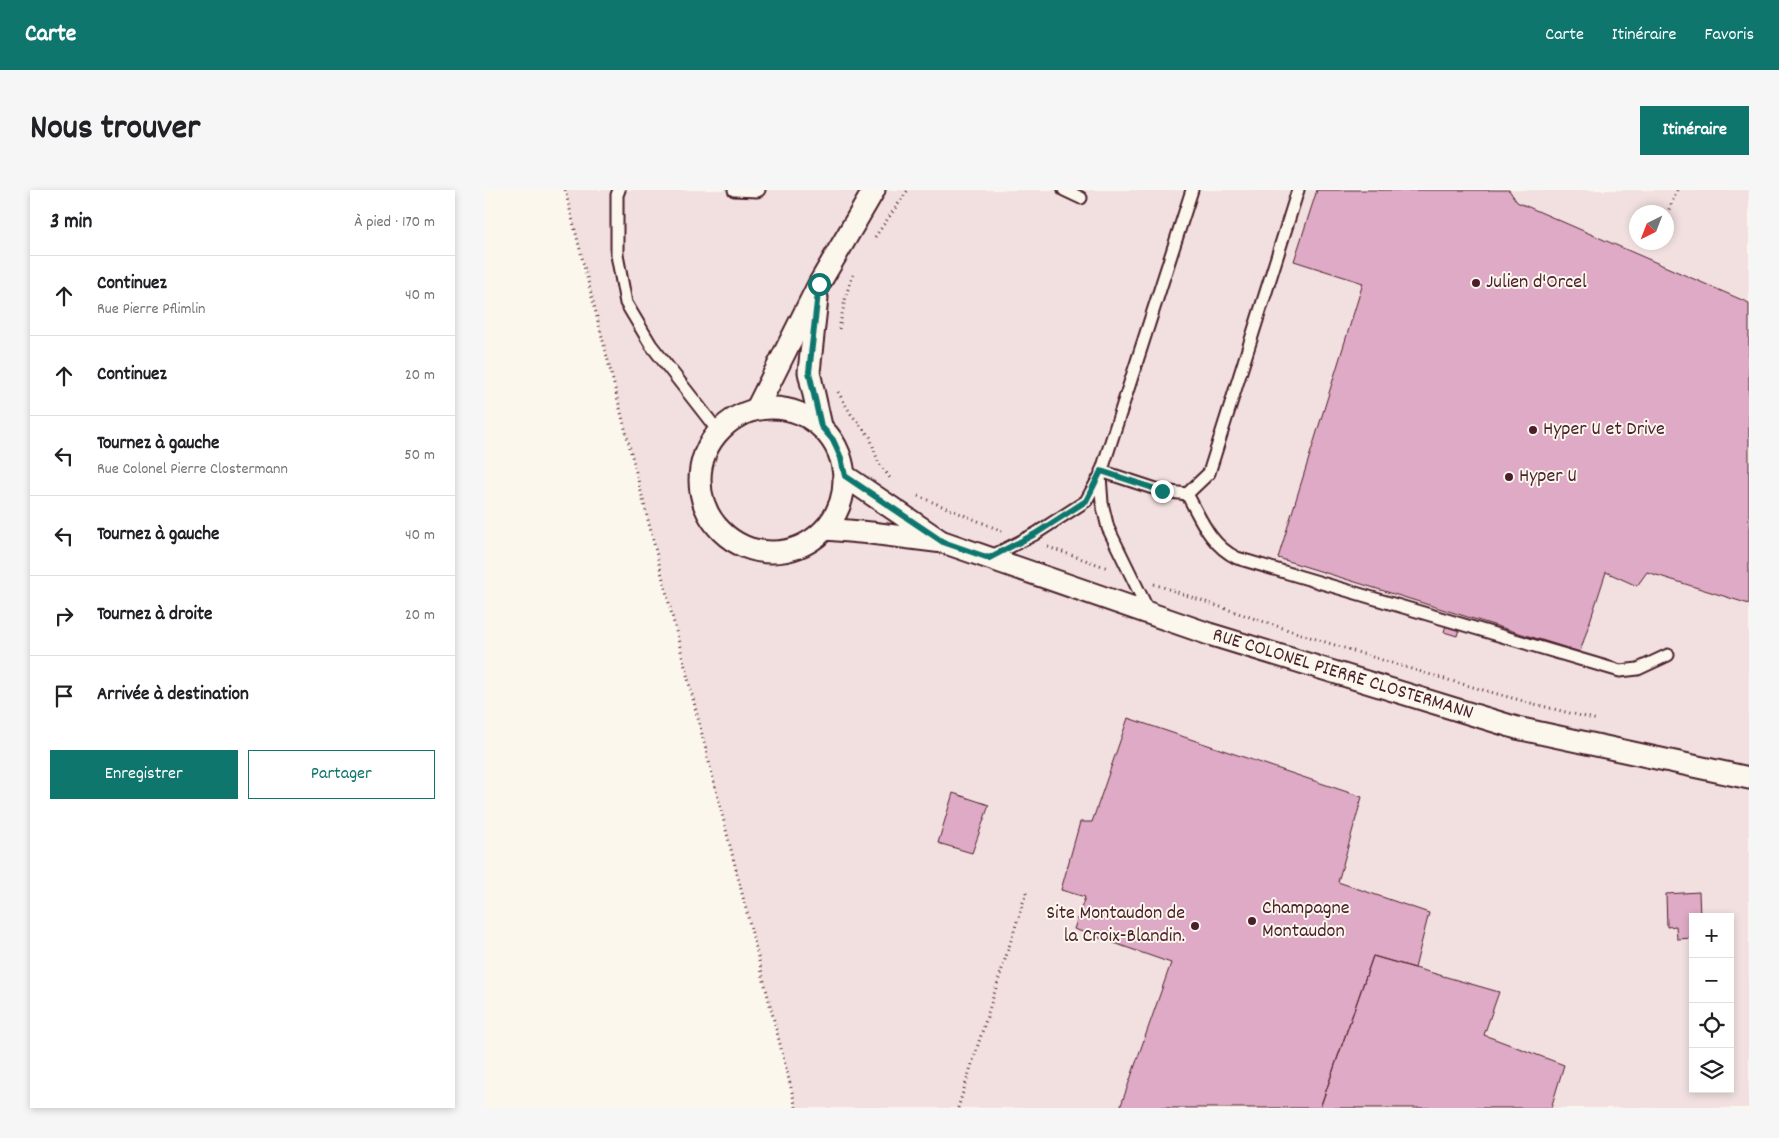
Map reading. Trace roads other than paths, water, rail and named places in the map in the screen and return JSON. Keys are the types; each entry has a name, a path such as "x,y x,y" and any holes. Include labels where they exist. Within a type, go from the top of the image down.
{"street":[{"path":"757,408 819,284 874,190"},
{"path":"819,284 809,372 821,426"},
{"path":"779,407 801,413 821,426 833,440 841,458 845,476 843,495 837,514 826,529 806,545 782,552 757,551 733,542 714,525 702,502 699,477 704,452 718,431 735,417 757,408 779,407"},
{"name":"RUE COLONEL PIERRE CLOSTERMANN","path":"845,476 943,542"},
{"name":"RUE COLONEL PIERRE CLOSTERMANN","path":"826,529 943,542 1209,634 1517,728 1749,778"}],"lane":[{"path":"619,190 617,195 617,255 626,303 651,345 718,431"},
{"path":"734,190 757,192 759,190"},
{"path":"1064,190 1081,198"},
{"path":"989,558 1026,539 1086,501 1101,474 1192,190"},
{"path":"1187,494 1209,473 1299,190"},
{"path":"1101,474 1162,491 1187,494"},
{"path":"1101,474 1102,503 1108,528 1149,613"},
{"path":"1187,494 1211,538 1227,553 1237,558 1620,671 1638,669 1668,654"}],"place":[{"name":"Julien d'Orcel","path":"1476,283"},
{"name":"Hyper U et Drive","path":"1533,430"},
{"name":"Hyper U","path":"1509,477"},
{"name":"Champagne Montaudon","path":"1252,921"},
{"name":"Site Montaudon de la Croix-Blandin.","path":"1195,926"}]}
